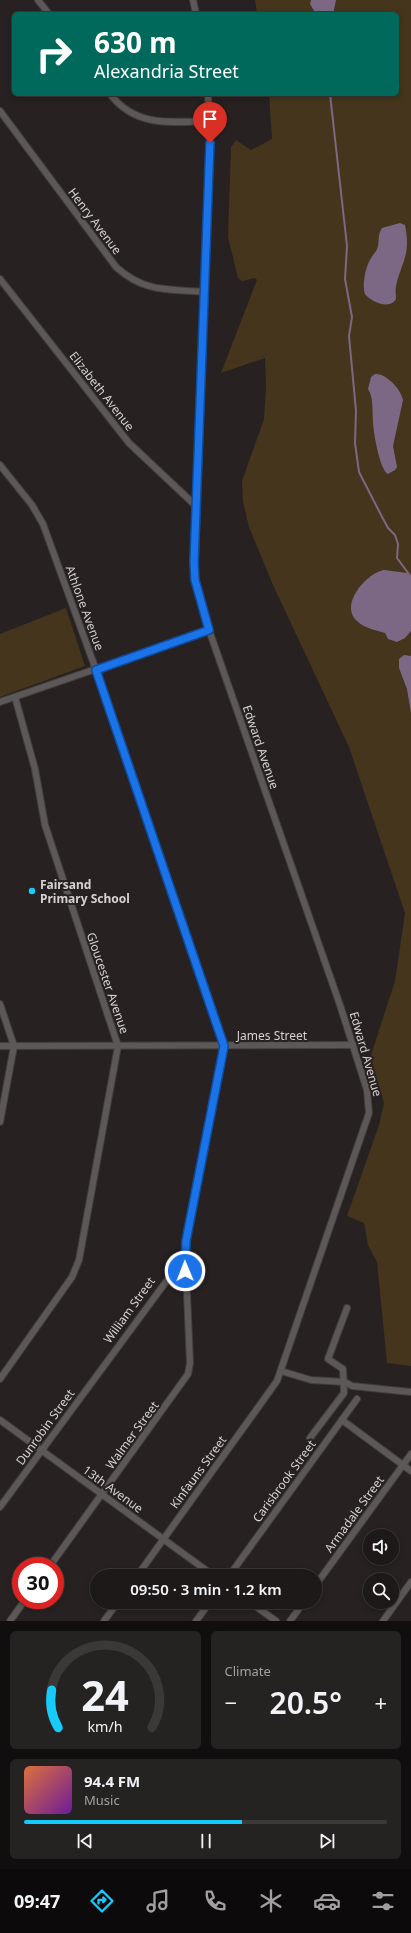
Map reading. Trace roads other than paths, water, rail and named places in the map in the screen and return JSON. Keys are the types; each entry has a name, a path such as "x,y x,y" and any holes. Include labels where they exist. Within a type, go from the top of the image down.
{"street":[{"path":"38,0 47,12"},
{"path":"194,0 196,12"},
{"path":"112,96 129,111 160,123 210,121"},
{"name":"Edward Avenue","path":"208,96 210,121 205,292 196,506 195,580 209,630 353,1045 367,1090 369,1113 277,1381"},
{"name":"Henry Avenue","path":"0,111 116,268 129,278 151,288 205,292"},
{"name":"Elizabeth Avenue","path":"0,279 129,443 196,506"},
{"name":"Athlone Avenue","path":"0,465 41,518 96,670 224,1046 184,1256 190,1363 188,1374"},
{"path":"0,702 209,630"},
{"name":"Gloucester Avenue","path":"0,1380 72,1277 79,1260 118,1046 45,825 35,768 15,697"},
{"path":"0,1004 14,1046 0,1122"},
{"name":"James Street","path":"0,1046 353,1045"},
{"name":"William Street","path":"107,1359 184,1256"},
{"path":"310,1438 344,1393 345,1382 342,1366 328,1360 347,1308"},
{"name":"Dunrobin Street","path":"0,1508 107,1359"},
{"path":"281,1371 311,1380 345,1382 352,1386 411,1392"},
{"name":"Walmer Street","path":"57,1557 188,1374"},
{"name":"Kinfauns Street","path":"142,1569 277,1381"},
{"name":"Carisbrook Street","path":"234,1569 357,1399"},
{"name":"13th Avenue","path":"0,1420 204,1569"},
{"path":"342,1420 411,1471"},
{"name":"Armadale Street","path":"322,1576 411,1454"},
{"path":"383,1621 411,1582"},
{"path":"10,1621 19,1609"},
{"path":"104,1621 113,1609"},
{"path":"196,1621 205,1609"},
{"path":"260,1609 276,1621"},
{"path":"290,1621 299,1609"}],"waterway":[{"path":"330,96 347,246 345,279 352,317 349,336 356,411 355,443 359,472 388,528 395,535 398,544 397,558 411,577"}],"place":[{"name":"Fairsand Primary School","path":"32,891"}]}
